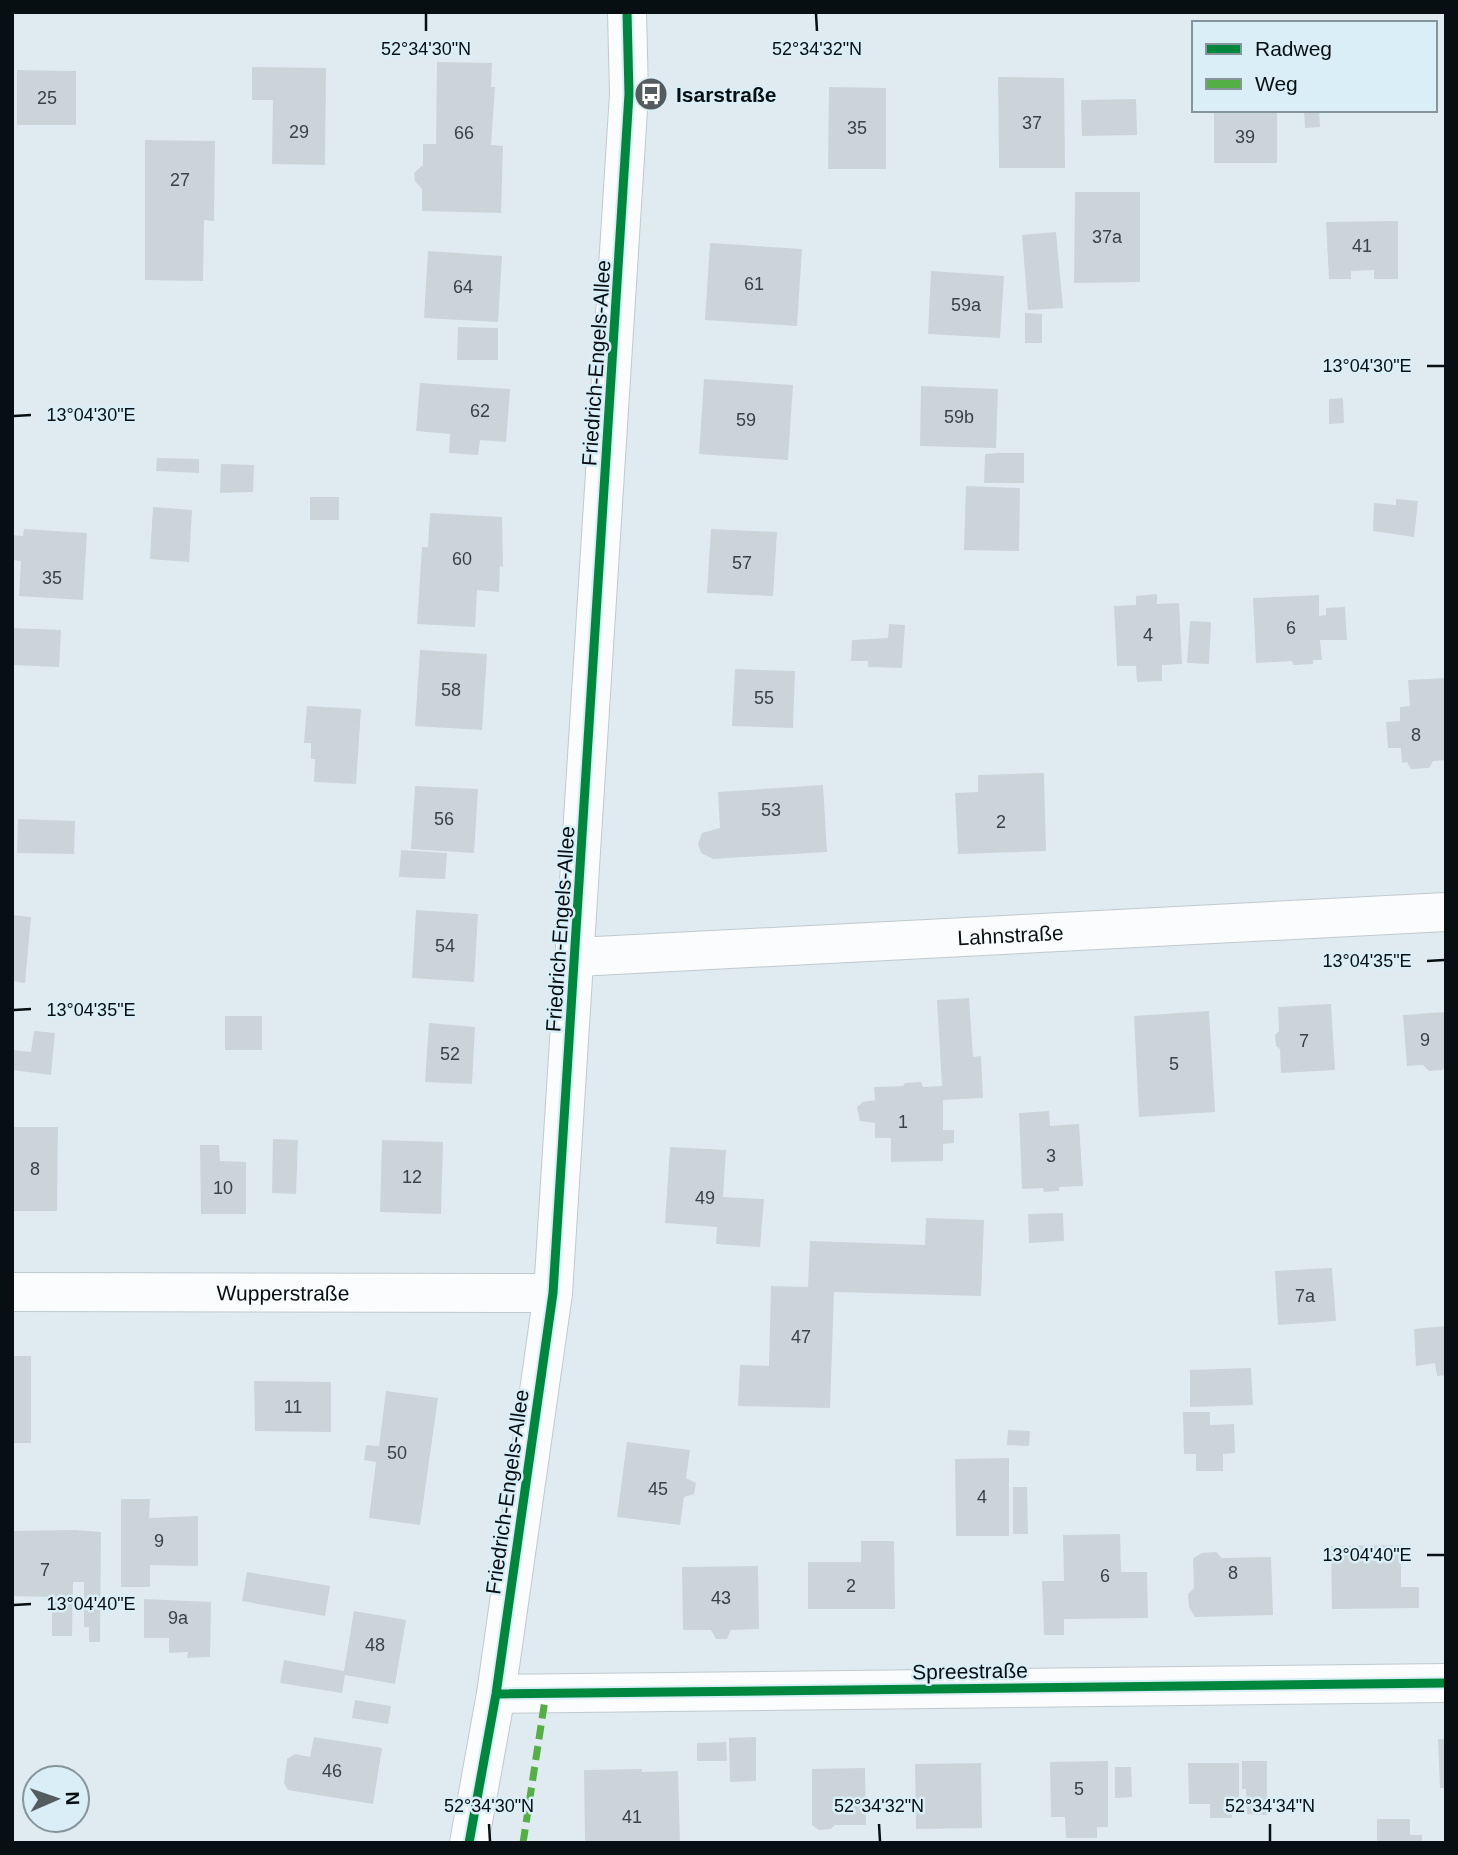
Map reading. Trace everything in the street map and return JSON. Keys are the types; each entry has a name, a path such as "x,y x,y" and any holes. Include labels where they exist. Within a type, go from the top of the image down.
{"street":[{"name":"Friedrich-Engels-Allee","path":"469,1843 496,1694 553,1293 577,957 629,94 627,12"},
{"name":"Lahnstraße","path":"577,957 1446,912"},
{"name":"Wupperstraße","path":"12,1292 553,1293"},
{"name":"Spreestraße","path":"496,1694 1446,1683"}],"building":[{"path":"437,62 492,63 491,87 495,87 491,145 503,146 501,213 422,211 422,189 415,181 414,173 423,165 423,144 436,144"},
{"path":"252,67 326,68 325,165 272,164 273,100 252,100"},
{"path":"17,70 76,71 76,125 17,125"},
{"path":"998,77 1064,78 1065,168 999,168"},
{"path":"829,87 886,88 886,169 828,169"},
{"path":"1136,99 1137,135 1082,136 1081,100"},
{"path":"1214,112 1277,112 1277,163 1214,163"},
{"path":"1304,112 1319,112 1320,127 1305,128"},
{"path":"145,140 215,141 214,221 204,220 203,281 145,280"},
{"path":"1075,192 1140,192 1140,282 1074,283"},
{"path":"1398,221 1398,279 1374,279 1374,270 1351,271 1351,279 1329,279 1326,222"},
{"path":"1056,232 1063,308 1028,310 1022,235"},
{"path":"710,243 802,249 797,326 705,320"},
{"path":"428,251 502,256 498,322 424,318"},
{"path":"931,271 1004,276 1000,338 928,334"},
{"path":"1025,313 1042,314 1042,343 1025,343"},
{"path":"458,327 498,328 498,360 457,360"},
{"path":"704,379 793,385 788,460 699,454"},
{"path":"420,383 510,389 506,442 480,440 478,455 449,453 450,434 416,431"},
{"path":"921,386 998,389 996,448 920,446"},
{"path":"1343,398 1344,423 1329,424 1329,399"},
{"path":"1024,453 1024,483 984,483 985,454"},
{"path":"157,458 199,459 199,473 156,471"},
{"path":"221,464 254,465 253,492 220,493"},
{"path":"966,486 1020,488 1019,551 964,550"},
{"path":"310,497 339,497 339,520 310,520"},
{"path":"1396,499 1418,501 1414,537 1373,531 1374,503 1396,505"},
{"path":"153,507 192,510 189,562 150,559"},
{"path":"430,513 502,517 503,567 500,566 499,592 477,590 475,627 417,624 422,547 428,547"},
{"path":"24,529 87,533 83,600 19,596 21,561 12,560 12,535 23,536"},
{"path":"711,529 777,532 773,596 707,593"},
{"path":"1157,594 1157,604 1179,603 1182,664 1162,665 1162,681 1137,682 1136,666 1117,666 1114,606 1136,605 1136,596"},
{"path":"1319,595 1319,616 1326,615 1326,608 1345,607 1347,640 1320,640 1322,660 1313,660 1313,664 1293,665 1292,661 1256,663 1253,598"},
{"path":"1190,621 1211,622 1209,664 1187,663"},
{"path":"889,624 905,625 902,668 868,667 868,661 851,661 852,640 888,638"},
{"path":"12,628 61,630 59,667 12,665"},
{"path":"420,650 487,654 482,730 415,726"},
{"path":"735,669 795,671 793,728 732,726"},
{"path":"1446,678 1446,760 1433,761 1429,768 1411,769 1407,762 1402,763 1401,748 1388,748 1386,722 1400,721 1400,707 1410,706 1408,680"},
{"path":"307,706 361,709 356,784 314,782 315,759 311,759 311,743 304,743"},
{"path":"1044,773 1046,851 958,854 955,793 978,792 978,775"},
{"path":"823,785 827,852 713,859 701,853 698,844 702,833 720,828 718,792"},
{"path":"415,786 478,789 474,853 411,849"},
{"path":"18,819 75,821 74,854 17,853"},
{"path":"401,850 447,853 445,879 399,877"},
{"path":"416,910 478,914 474,982 412,978"},
{"path":"12,915 31,917 25,983 12,981"},
{"path":"969,998 973,1057 981,1056 983,1098 943,1100 943,1130 954,1130 954,1143 943,1144 943,1161 891,1162 891,1138 875,1138 875,1123 860,1121 857,1107 863,1102 875,1100 874,1087 921,1082 923,1087 942,1086 937,1000"},
{"path":"1331,1004 1335,1070 1281,1073 1280,1049 1276,1046 1275,1035 1279,1031 1278,1007"},
{"path":"1209,1011 1215,1112 1139,1117 1134,1016"},
{"path":"1446,1012 1446,1066 1442,1070 1429,1071 1423,1065 1407,1066 1403,1015"},
{"path":"225,1016 262,1016 262,1050 225,1050"},
{"path":"429,1023 475,1027 472,1084 425,1082"},
{"path":"34,1031 55,1033 51,1075 12,1070 12,1050 31,1052"},
{"path":"1049,1111 1050,1126 1079,1124 1083,1186 1059,1187 1059,1191 1044,1192 1043,1188 1022,1189 1019,1113"},
{"path":"12,1127 58,1127 57,1211 12,1211"},
{"path":"273,1139 298,1140 296,1194 272,1193"},
{"path":"382,1140 443,1142 441,1214 380,1212"},
{"path":"200,1145 219,1145 220,1161 246,1162 246,1214 201,1214"},
{"path":"670,1147 726,1150 723,1197 764,1199 760,1247 716,1244 717,1227 665,1223"},
{"path":"1063,1213 1064,1241 1029,1243 1028,1214"},
{"path":"926,1218 984,1220 981,1296 834,1292 830,1408 738,1406 740,1365 769,1366 771,1286 808,1287 810,1241 925,1245"},
{"path":"1332,1268 1336,1321 1278,1325 1275,1271"},
{"path":"1446,1326 1446,1375 1437,1376 1435,1363 1416,1366 1414,1329"},
{"path":"12,1356 31,1356 31,1443 12,1443"},
{"path":"1251,1368 1253,1405 1190,1407 1190,1370"},
{"path":"254,1381 331,1382 331,1432 255,1431"},
{"path":"386,1391 438,1398 420,1525 369,1518 376,1462 364,1460 366,1445 379,1446"},
{"path":"1183,1412 1210,1412 1210,1425 1234,1424 1235,1453 1223,1454 1223,1471 1196,1471 1196,1454 1184,1454"},
{"path":"1008,1430 1030,1431 1029,1446 1007,1445"},
{"path":"627,1442 690,1450 686,1478 696,1483 694,1494 684,1497 680,1525 617,1517"},
{"path":"1009,1458 1009,1536 956,1536 955,1459"},
{"path":"1013,1487 1027,1487 1028,1534 1013,1534"},
{"path":"121,1499 150,1499 149,1518 198,1516 198,1566 150,1565 150,1587 121,1587"},
{"path":"12,1531 101,1532 100,1642 89,1642 89,1627 84,1627 84,1582 73,1582 72,1636 52,1636 52,1597 12,1596"},
{"path":"1120,1534 1121,1572 1147,1572 1148,1618 1064,1619 1064,1635 1044,1635 1042,1581 1064,1581 1063,1535"},
{"path":"861,1541 894,1541 895,1609 808,1609 808,1562 861,1562"},
{"path":"1401,1545 1401,1587 1419,1587 1419,1608 1332,1609 1331,1546"},
{"path":"1216,1552 1222,1558 1271,1557 1273,1615 1195,1617 1189,1607 1188,1594 1194,1588 1193,1558 1202,1553"},
{"path":"758,1566 759,1629 731,1630 727,1639 716,1639 711,1630 683,1630 682,1567"},
{"path":"247,1572 330,1586 325,1616 242,1601"},
{"path":"144,1599 211,1602 210,1657 187,1658 188,1652 169,1653 169,1638 144,1638"},
{"path":"354,1611 406,1620 395,1684 345,1675 342,1693 280,1683 284,1660 344,1671"},
{"path":"355,1700 391,1706 388,1724 352,1718"},
{"path":"314,1737 382,1748 373,1804 288,1790 284,1783 287,1759 295,1754 310,1757"},
{"path":"756,1737 756,1781 730,1782 729,1738"},
{"path":"1438,1739 1446,1739 1446,1788 1440,1788"},
{"path":"726,1742 727,1761 697,1761 697,1743"},
{"path":"1108,1761 1108,1827 1097,1827 1097,1838 1066,1838 1065,1817 1051,1817 1050,1762"},
{"path":"1242,1761 1267,1761 1267,1815 1247,1814 1246,1789 1242,1789"},
{"path":"981,1763 982,1828 916,1829 915,1764"},
{"path":"1188,1763 1239,1763 1239,1804 1232,1803 1232,1818 1210,1818 1210,1804 1189,1804"},
{"path":"1115,1767 1131,1767 1132,1797 1115,1798"},
{"path":"865,1768 866,1825 835,1825 831,1829 819,1830 812,1825 812,1769"},
{"path":"642,1769 642,1772 678,1771 680,1843 585,1843 584,1770"},
{"path":"1377,1819 1410,1819 1410,1835 1422,1835 1422,1843 1377,1843"}],"marked path":[{"path":"523,1843 546,1693"}],"cycle path":[{"path":"469,1843 496,1694 553,1293 629,94 627,12"},
{"path":"496,1694 1446,1683"}],"place":[{"name":"Isarstraße","path":"651,94"}]}
